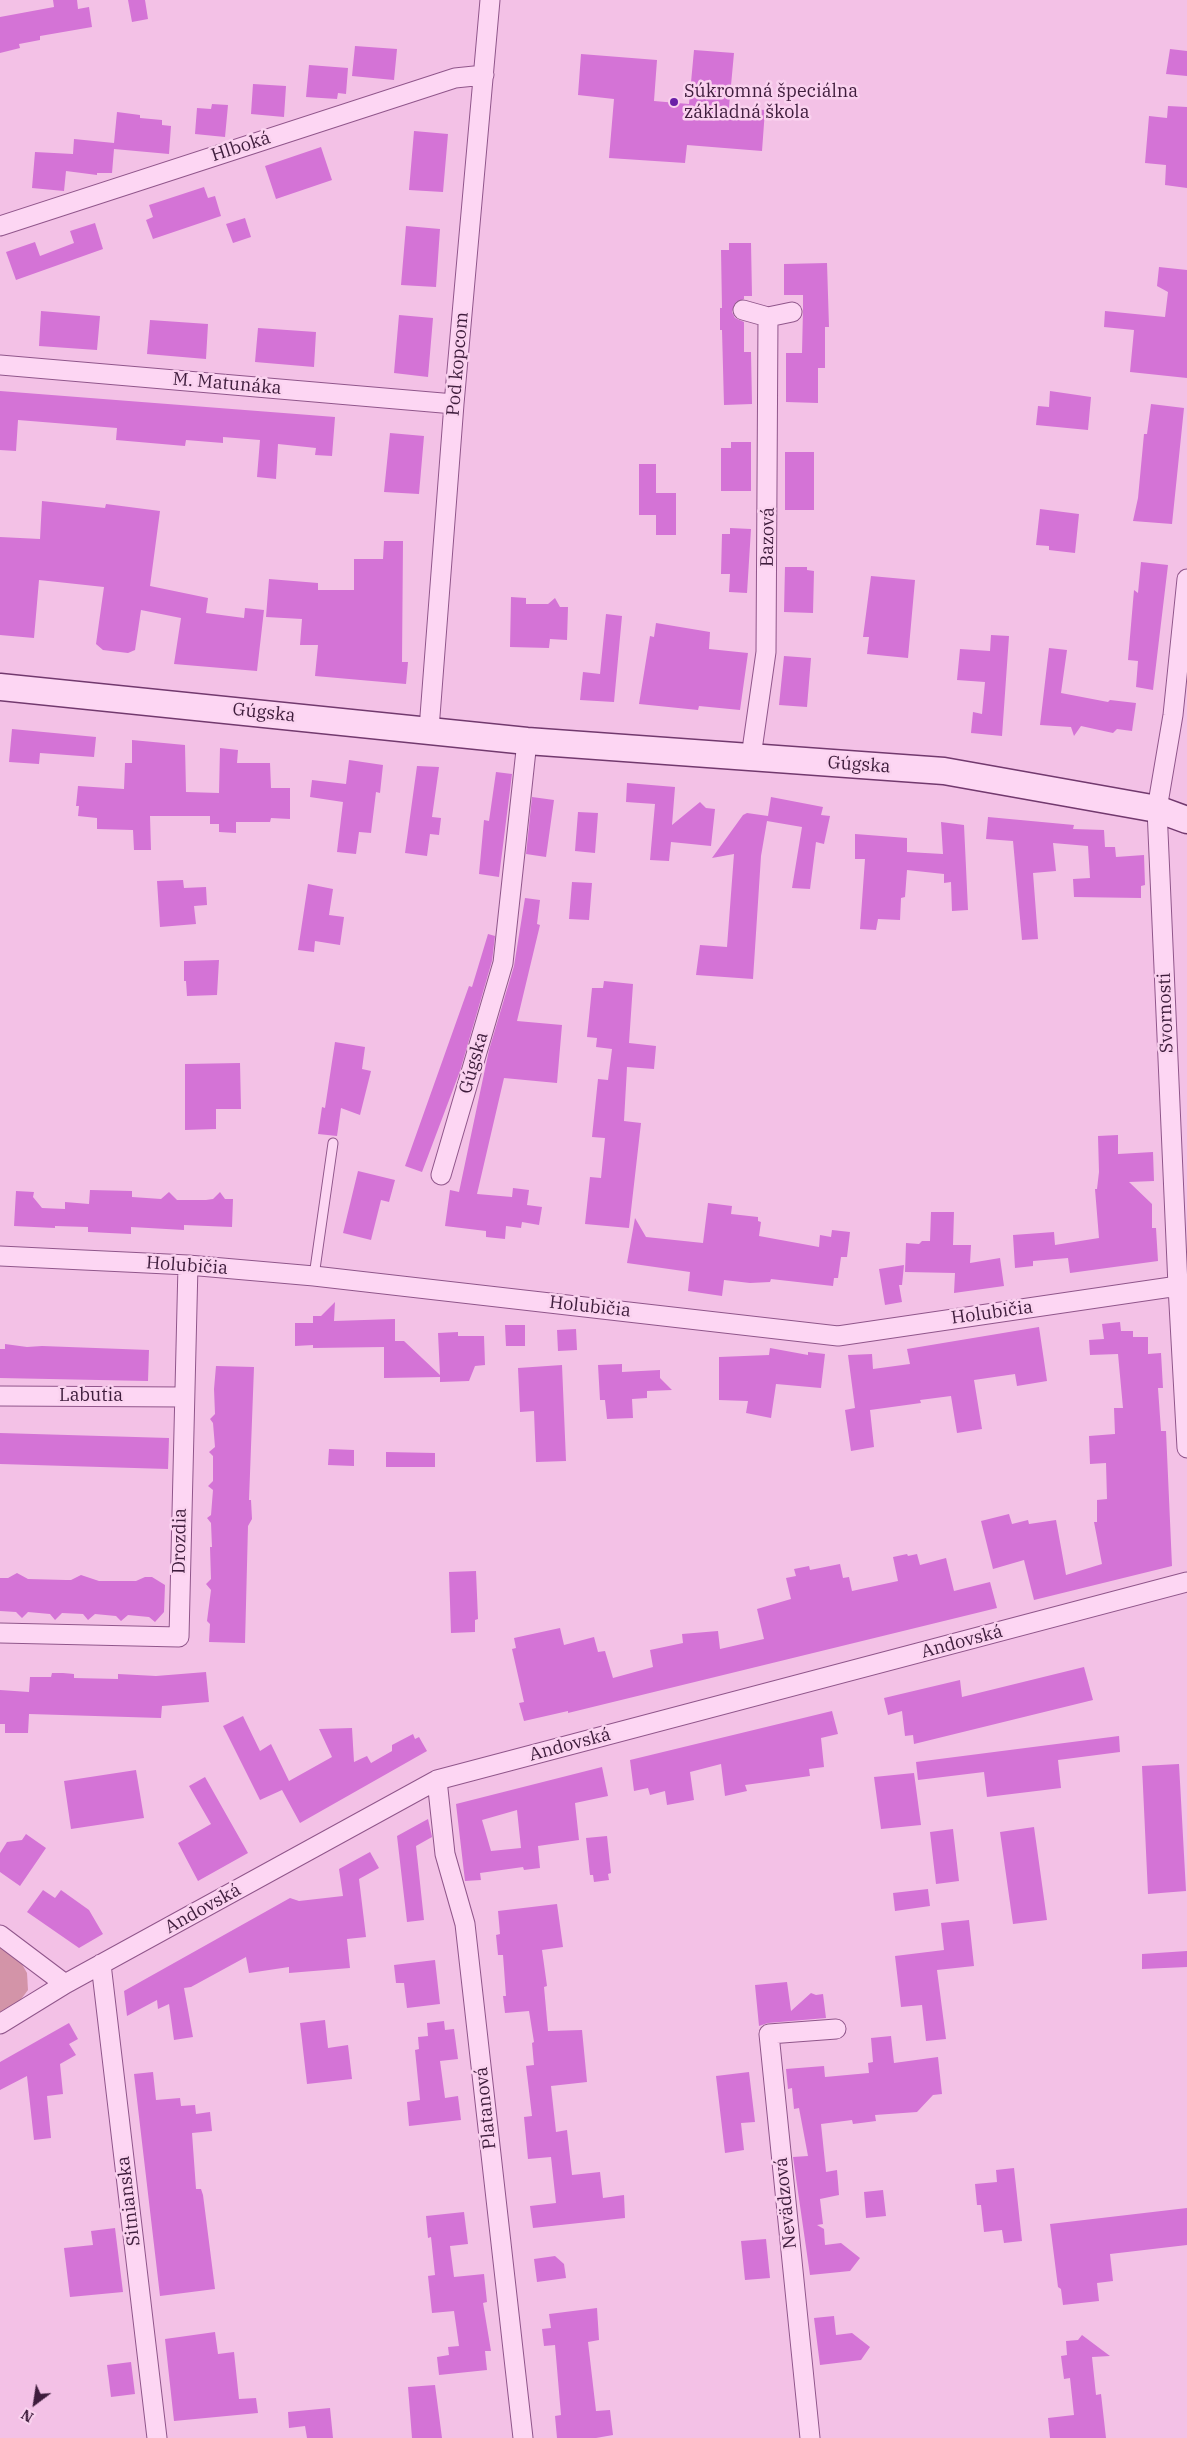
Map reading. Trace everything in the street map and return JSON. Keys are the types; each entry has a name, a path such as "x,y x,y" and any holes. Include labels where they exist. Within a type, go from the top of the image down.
{"main road":[{"name":"Gúgska","path":"0,687 527,740 944,771 1157,809 1187,820"}],"street":[{"name":"Pod kopcom","path":"429,729 454,404 490,0"},
{"name":"Hlboká","path":"0,226 455,78 484,75"},
{"path":"743,310 768,317 792,312"},
{"name":"Bazová","path":"751,757 766,652 768,317"},
{"name":"M. Matunáka","path":"0,365 454,404"},
{"name":"Svornosti","path":"1187,579 1173,715 1157,809 1187,1448"},
{"name":"Gúgska","path":"441,1175 503,963 527,740"},
{"name":"Holubičia","path":"0,1256 188,1265 314,1276 838,1336 1178,1286"},
{"name":"Drozdia","path":"0,1633 179,1638 183,1397 188,1265"},
{"name":"Labutia","path":"0,1396 183,1397"},
{"name":"Andovská","path":"0,2024 65,1984 437,1780 1187,1582"},
{"name":"Platanová","path":"437,1780 445,1854 465,1924 523,2438"},
{"path":"0,1935 65,1984"},
{"name":"Sitnianska","path":"101,1964 157,2438"},
{"name":"Nevädzová","path":"810,2438 769,2034 836,2030"}],"lane":[{"path":"314,1276 333,1142"}],"shaded area":[{"path":"0,1944 18,1957 27,1973 28,1990 16,2006 0,2015"}],"building":[{"path":"53,0 77,0 78,9 89,7 92,27 40,36 40,40 19,44 20,48 0,53 0,17 54,7"},
{"path":"128,0 145,0 148,19 132,22"},
{"path":"355,46 397,49 394,80 352,76"},
{"path":"1170,49 1187,51 1187,76 1166,74"},
{"path":"694,50 734,53 729,107 765,110 762,151 687,145 685,163 609,158 614,99 578,95 581,54 657,60 654,101 689,104"},
{"path":"309,65 348,68 346,94 338,93 337,99 306,97"},
{"path":"253,84 286,86 284,117 251,114"},
{"path":"212,104 228,105 225,137 195,134 197,108 211,109"},
{"path":"1168,106 1187,107 1187,188 1165,185 1166,165 1145,163 1149,116 1167,118"},
{"path":"117,112 140,115 140,118 162,120 162,125 171,126 169,154 114,149 112,173 97,173 97,175 66,171 64,191 32,188 35,152 73,154 74,139 114,143"},
{"path":"414,131 448,134 443,192 409,190"},
{"path":"321,147 332,180 276,199 265,166"},
{"path":"204,187 208,198 215,196 221,216 153,239 146,220 153,217 149,205"},
{"path":"245,218 251,237 233,243 226,224"},
{"path":"95,223 103,249 16,280 6,252 35,242 40,256 74,243 70,231"},
{"path":"406,226 440,229 436,287 401,285"},
{"path":"729,243 751,243 752,296 744,296 744,299 736,302 732,312 735,318 744,322 744,352 751,352 752,404 724,405 722,330 720,330 720,308 722,308 721,250 729,250"},
{"path":"827,263 829,327 825,327 825,368 818,368 818,403 786,402 786,353 802,353 803,295 784,295 784,264"},
{"path":"1159,267 1187,270 1187,378 1130,372 1134,330 1104,327 1105,311 1165,317 1168,292 1157,286"},
{"path":"41,311 100,316 97,350 39,346"},
{"path":"399,315 433,318 428,377 394,373"},
{"path":"150,320 208,324 206,359 147,354"},
{"path":"258,328 316,332 314,367 255,362"},
{"path":"0,391 335,417 332,456 315,455 316,448 278,444 276,479 257,477 260,440 223,437 223,443 186,440 185,446 116,440 117,428 18,420 16,451 0,450"},
{"path":"1050,391 1091,397 1088,430 1036,425 1038,406 1049,407"},
{"path":"1151,404 1184,408 1172,524 1133,521 1138,498 1144,434 1147,434"},
{"path":"390,433 424,436 419,494 384,492"},
{"path":"731,442 751,442 751,491 721,491 721,448 731,448"},
{"path":"785,452 814,452 814,510 785,510"},
{"path":"639,464 656,464 656,493 676,493 676,535 656,535 656,515 639,515"},
{"path":"42,501 105,508 106,504 160,511 150,586 208,598 206,613 244,618 245,608 264,610 257,671 174,664 181,618 141,610 135,650 128,653 103,650 96,644 104,587 39,580 34,638 0,635 0,537 40,539"},
{"path":"1040,509 1079,514 1075,553 1049,550 1049,546 1036,545"},
{"path":"730,528 751,529 747,593 729,592 730,574 721,574 722,534 730,534"},
{"path":"384,541 403,541 402,662 408,662 406,684 315,676 318,645 300,645 302,619 266,617 269,579 318,583 318,590 354,590 354,559 383,559"},
{"path":"1141,562 1168,565 1153,690 1136,687 1138,661 1128,660 1134,590 1138,593"},
{"path":"785,567 807,567 807,570 814,571 813,613 784,612"},
{"path":"871,576 915,580 908,658 867,654 869,637 863,637"},
{"path":"511,597 526,598 526,604 548,604 555,598 560,607 568,607 567,640 550,639 549,648 510,647"},
{"path":"606,614 622,616 614,702 580,700 583,672 600,674"},
{"path":"656,623 710,632 709,649 748,653 740,710 699,706 698,710 639,704 650,636 654,637"},
{"path":"991,635 1009,636 1002,736 971,733 973,712 982,714 985,682 957,680 960,649 990,651"},
{"path":"1049,648 1067,650 1061,693 1108,702 1110,700 1136,703 1132,731 1117,729 1113,733 1081,726 1074,736 1071,727 1040,725"},
{"path":"784,656 811,658 807,707 779,705"},
{"path":"12,729 96,737 94,757 40,753 39,764 9,762"},
{"path":"132,740 185,745 186,792 219,793 220,748 238,750 237,763 270,763 271,788 290,788 290,819 271,818 270,822 236,822 236,833 219,832 219,824 210,824 210,816 150,816 151,850 134,850 133,830 97,829 97,818 78,816 79,806 76,806 78,786 124,789 125,763 132,763"},
{"path":"349,760 383,765 380,793 376,792 371,833 359,832 356,854 337,852 343,802 310,797 312,780 346,784"},
{"path":"417,766 439,767 432,817 441,818 439,835 430,834 427,856 405,853"},
{"path":"496,772 512,774 499,877 479,874 484,820 489,821"},
{"path":"627,783 675,787 672,825 700,802 706,808 715,809 711,846 671,842 669,861 650,860 655,804 626,802"},
{"path":"532,797 554,800 546,857 526,854"},
{"path":"771,797 823,807 821,815 830,816 824,844 816,842 810,889 792,888 802,827 767,821 761,856 753,979 696,975 700,945 727,947 734,854 712,858 743,815 747,813 768,816"},
{"path":"578,812 598,813 595,853 575,851"},
{"path":"988,817 1074,825 1073,829 1104,830 1105,847 1115,847 1116,857 1144,855 1145,885 1141,886 1141,898 1074,897 1073,879 1090,878 1088,846 1053,843 1056,871 1033,873 1038,939 1022,940 1013,841 986,839"},
{"path":"941,822 964,825 968,910 952,911 951,882 944,883 944,874 907,870 905,897 901,898 900,920 878,919 876,930 860,929 865,859 855,859 855,834 907,838 907,852 943,854"},
{"path":"183,880 184,888 206,887 207,905 194,906 196,924 160,927 157,881"},
{"path":"572,882 592,883 589,920 569,919"},
{"path":"308,884 333,889 329,915 344,917 340,945 315,941 314,952 298,950"},
{"path":"525,898 540,900 537,924 540,925 517,1021 562,1025 557,1083 504,1078 477,1194 512,1197 513,1188 529,1190 527,1205 542,1207 539,1225 522,1222 521,1228 506,1226 505,1239 486,1237 486,1231 445,1226 450,1190 459,1192 489,1050 514,966"},
{"path":"488,934 495,936 492,961 460,1071 422,1172 405,1166 469,986 472,987"},
{"path":"219,960 217,995 187,996 186,981 184,981 184,961"},
{"path":"604,981 633,984 629,1043 656,1046 654,1069 627,1067 624,1121 641,1123 629,1228 585,1224 590,1177 601,1178 605,1138 592,1137 598,1079 608,1080 612,1049 596,1047 597,1038 587,1037 592,988 603,988"},
{"path":"335,1042 365,1047 362,1069 371,1071 360,1115 341,1108 337,1136 318,1134 322,1107 325,1108"},
{"path":"240,1063 241,1109 216,1109 216,1129 185,1130 185,1064"},
{"path":"1118,1135 1118,1154 1153,1152 1154,1181 1129,1182 1152,1204 1152,1228 1156,1228 1158,1261 1070,1273 1068,1258 1033,1261 1033,1266 1015,1268 1013,1235 1054,1232 1055,1245 1099,1238 1095,1189 1097,1189 1099,1172 1098,1136"},
{"path":"358,1171 395,1180 389,1202 381,1200 371,1240 343,1233"},
{"path":"90,1190 132,1191 132,1197 161,1199 169,1192 177,1200 213,1199 220,1192 225,1199 233,1199 232,1227 184,1225 184,1230 131,1227 131,1234 88,1232 88,1227 14,1226 16,1191 34,1192 33,1197 42,1208 65,1209 65,1202 89,1204"},
{"path":"708,1203 732,1206 731,1214 758,1217 758,1221 761,1222 759,1236 819,1247 820,1235 831,1237 832,1230 850,1232 847,1257 841,1257 838,1278 834,1278 833,1286 771,1279 770,1282 750,1283 724,1280 722,1296 688,1291 690,1272 627,1263 635,1218 646,1237 703,1243"},
{"path":"931,1212 954,1212 953,1245 971,1245 970,1263 1000,1258 1004,1286 954,1293 955,1273 905,1272 906,1243 919,1244 922,1241 930,1241"},
{"path":"904,1265 902,1285 899,1285 902,1302 885,1305 879,1269"},
{"path":"335,1302 334,1321 395,1319 395,1341 404,1341 440,1375 438,1333 458,1332 458,1336 484,1336 485,1365 475,1366 469,1381 440,1382 440,1377 384,1378 384,1347 313,1348 313,1345 295,1346 295,1323 313,1323 313,1316 321,1316"},
{"path":"1120,1322 1121,1331 1133,1331 1133,1337 1148,1337 1148,1354 1161,1353 1163,1388 1158,1388 1161,1431 1166,1431 1172,1566 1034,1600 1024,1560 993,1569 981,1521 1009,1514 1012,1524 1028,1520 1029,1524 1056,1520 1066,1575 1102,1564 1094,1522 1097,1522 1097,1500 1107,1499 1106,1463 1090,1464 1089,1436 1115,1434 1114,1408 1123,1408 1118,1354 1090,1355 1089,1340 1104,1339 1102,1324"},
{"path":"505,1325 525,1325 525,1346 506,1346"},
{"path":"1039,1327 1047,1381 1017,1386 1015,1374 974,1380 982,1429 957,1433 951,1396 920,1400 921,1403 870,1410 874,1447 851,1451 845,1410 855,1408 848,1355 872,1354 873,1369 910,1364 907,1349"},
{"path":"576,1329 577,1350 558,1351 557,1330"},
{"path":"5,1344 27,1347 149,1350 148,1381 0,1378 0,1349 5,1349"},
{"path":"770,1348 808,1355 808,1352 825,1354 821,1388 776,1384 771,1418 746,1413 748,1401 719,1400 719,1357 769,1355"},
{"path":"622,1364 622,1372 660,1370 660,1378 672,1390 647,1391 647,1398 632,1399 633,1418 607,1419 605,1400 600,1400 598,1365"},
{"path":"562,1365 566,1461 536,1462 534,1411 520,1412 518,1368"},
{"path":"216,1366 254,1367 249,1500 251,1500 252,1519 248,1526 245,1643 209,1642 210,1624 207,1621 211,1590 206,1584 211,1579 210,1547 212,1547 211,1523 207,1518 211,1515 213,1490 208,1486 213,1481 213,1456 209,1452 215,1447 213,1423 210,1419 215,1414 214,1389"},
{"path":"0,1433 169,1438 168,1469 0,1464"},
{"path":"329,1449 354,1450 354,1466 328,1465"},
{"path":"386,1452 435,1453 435,1467 386,1467"},
{"path":"907,1554 908,1556 917,1554 920,1565 946,1558 954,1591 990,1582 997,1608 568,1713 568,1711 524,1721 519,1703 524,1702 512,1649 516,1648 514,1638 560,1628 564,1645 594,1637 598,1652 605,1651 613,1678 653,1667 650,1650 683,1643 682,1634 718,1631 720,1649 764,1639 757,1609 791,1599 786,1578 796,1576 794,1569 809,1566 810,1570 840,1564 843,1578 849,1577 852,1591 898,1581 893,1557"},
{"path":"476,1571 478,1619 475,1620 475,1632 451,1633 449,1572"},
{"path":"17,1573 28,1579 71,1580 81,1575 99,1581 136,1581 145,1577 152,1577 165,1585 164,1612 155,1622 149,1617 128,1615 121,1621 116,1616 95,1614 88,1620 83,1614 62,1613 55,1620 50,1614 28,1612 22,1618 16,1612 0,1611 0,1578 8,1578"},
{"path":"1084,1667 1093,1700 914,1744 913,1735 905,1736 902,1711 888,1715 884,1698 960,1680 962,1697"},
{"path":"206,1672 209,1702 162,1706 161,1718 29,1714 28,1733 5,1733 5,1724 0,1724 0,1690 29,1692 30,1677 51,1677 52,1673 63,1673 74,1674 74,1678 118,1679 118,1674 156,1676"},
{"path":"832,1711 838,1734 821,1738 824,1767 809,1769 810,1776 745,1785 747,1791 725,1796 721,1764 690,1772 694,1800 667,1805 665,1791 650,1795 648,1788 634,1791 630,1760"},
{"path":"243,1716 260,1751 271,1744 289,1781 332,1757 319,1729 352,1728 354,1762 367,1756 371,1763 392,1751 392,1745 413,1734 415,1739 419,1737 427,1751 300,1823 282,1790 260,1800 223,1726"},
{"path":"1119,1736 1120,1752 1058,1760 1061,1788 987,1797 984,1772 918,1780 916,1762"},
{"path":"1179,1764 1186,1891 1148,1894 1142,1766"},
{"path":"602,1767 608,1796 575,1803 579,1840 538,1846 540,1868 524,1870 523,1867 480,1873 481,1880 465,1881 456,1804","holes":["517,1810 521,1848 491,1851 482,1820"]},
{"path":"136,1770 144,1818 71,1829 64,1781"},
{"path":"914,1773 921,1825 881,1829 874,1777"},
{"path":"205,1777 248,1853 198,1881 178,1843 211,1824 189,1786"},
{"path":"428,1819 432,1837 416,1846 424,1920 407,1922 397,1836"},
{"path":"1034,1827 1047,1920 1013,1924 1000,1832"},
{"path":"953,1829 959,1881 936,1884 930,1832"},
{"path":"26,1834 46,1848 20,1886 0,1872 0,1853 7,1842 22,1840"},
{"path":"607,1836 611,1873 608,1874 609,1880 594,1882 593,1875 590,1875 586,1838"},
{"path":"370,1852 379,1868 359,1879 366,1937 347,1939 350,1968 289,1973 289,1967 249,1973 246,1957 191,1987 184,1988 193,2037 174,2040 169,2004 158,2009 157,2000 127,2016 124,1991 290,1898 299,1901 343,1896 339,1869"},
{"path":"928,1889 930,1906 895,1911 893,1893"},
{"path":"43,1890 55,1898 61,1890 89,1910 103,1934 79,1948 27,1912"},
{"path":"557,1904 563,1947 542,1950 547,1986 544,1987 548,2031 582,2030 587,2082 551,2086 556,2132 567,2130 572,2175 600,2172 603,2198 624,2195 625,2218 533,2228 530,2206 556,2203 551,2157 528,2159 524,2117 532,2116 526,2066 534,2065 532,2043 534,2042 529,2011 505,2013 503,1996 506,1996 503,1955 498,1955 496,1935 500,1934 498,1911"},
{"path":"969,1920 974,1966 937,1970 946,2039 926,2041 922,2005 901,2007 895,1956 944,1950 941,1923"},
{"path":"1187,1951 1187,1967 1142,1969 1142,1954"},
{"path":"435,1960 440,2004 407,2008 404,1983 396,1983 394,1965"},
{"path":"787,1982 791,2011 811,1993 816,1995 823,1994 826,2018 768,2023 759,2026 755,1985"},
{"path":"325,2020 328,2048 348,2045 352,2079 307,2084 300,2023"},
{"path":"444,2021 445,2030 454,2029 458,2059 440,2061 445,2098 458,2096 461,2120 409,2126 407,2102 420,2100 415,2050 419,2049 418,2037 428,2036 427,2023"},
{"path":"69,2023 78,2039 69,2044 76,2055 60,2064 63,2094 47,2096 51,2138 34,2140 27,2076 0,2090 0,2062"},
{"path":"891,2036 894,2063 938,2057 942,2094 933,2095 917,2112 875,2115 876,2121 853,2124 852,2120 821,2124 826,2172 837,2170 839,2195 820,2199 823,2224 817,2225 824,2229 825,2245 841,2243 860,2258 850,2271 810,2275 793,2157 808,2156 799,2108 794,2109 792,2088 788,2089 786,2069 824,2066 825,2077 869,2073 868,2063 873,2062 871,2038"},
{"path":"153,2072 156,2100 180,2098 181,2106 195,2105 196,2114 210,2112 212,2131 192,2133 196,2189 201,2189 203,2195 215,2289 160,2296 134,2074"},
{"path":"749,2072 755,2122 741,2123 744,2150 725,2153 716,2076"},
{"path":"1014,2168 1022,2241 1004,2243 1002,2230 984,2232 981,2205 977,2205 975,2184 997,2182 996,2170"},
{"path":"883,2190 886,2216 866,2218 864,2192"},
{"path":"1187,2208 1187,2245 1110,2254 1113,2281 1097,2283 1099,2301 1063,2305 1061,2289 1058,2287 1050,2224"},
{"path":"464,2212 468,2244 450,2246 454,2277 484,2274 487,2302 483,2303 491,2351 485,2351 487,2370 439,2375 437,2357 449,2355 448,2347 459,2346 454,2311 432,2313 428,2276 435,2275 431,2237 428,2238 426,2216"},
{"path":"115,2228 123,2292 70,2297 64,2248 93,2245 91,2231"},
{"path":"766,2239 770,2278 745,2280 741,2241"},
{"path":"555,2256 564,2264 566,2278 537,2282 534,2259"},
{"path":"597,2308 599,2340 588,2342 596,2411 610,2410 613,2435 596,2438 557,2438 555,2416 561,2415 555,2345 544,2346 542,2329 551,2328 549,2314"},
{"path":"834,2316 836,2335 852,2333 870,2347 861,2360 820,2365 814,2318"},
{"path":"215,2332 218,2354 234,2352 239,2399 256,2398 258,2413 174,2421 165,2339"},
{"path":"1082,2335 1110,2356 1092,2357 1096,2395 1101,2394 1106,2438 1050,2438 1048,2418 1074,2415 1070,2378 1064,2379 1061,2356 1067,2355 1066,2341 1078,2340"},
{"path":"131,2362 135,2394 111,2397 107,2365"},
{"path":"435,2385 442,2438 412,2438 408,2387"},
{"path":"330,2408 333,2438 307,2438 305,2426 289,2428 288,2412"}],"place":[{"name":"Súkromná špeciálna základná škola","path":"674,102"}]}
